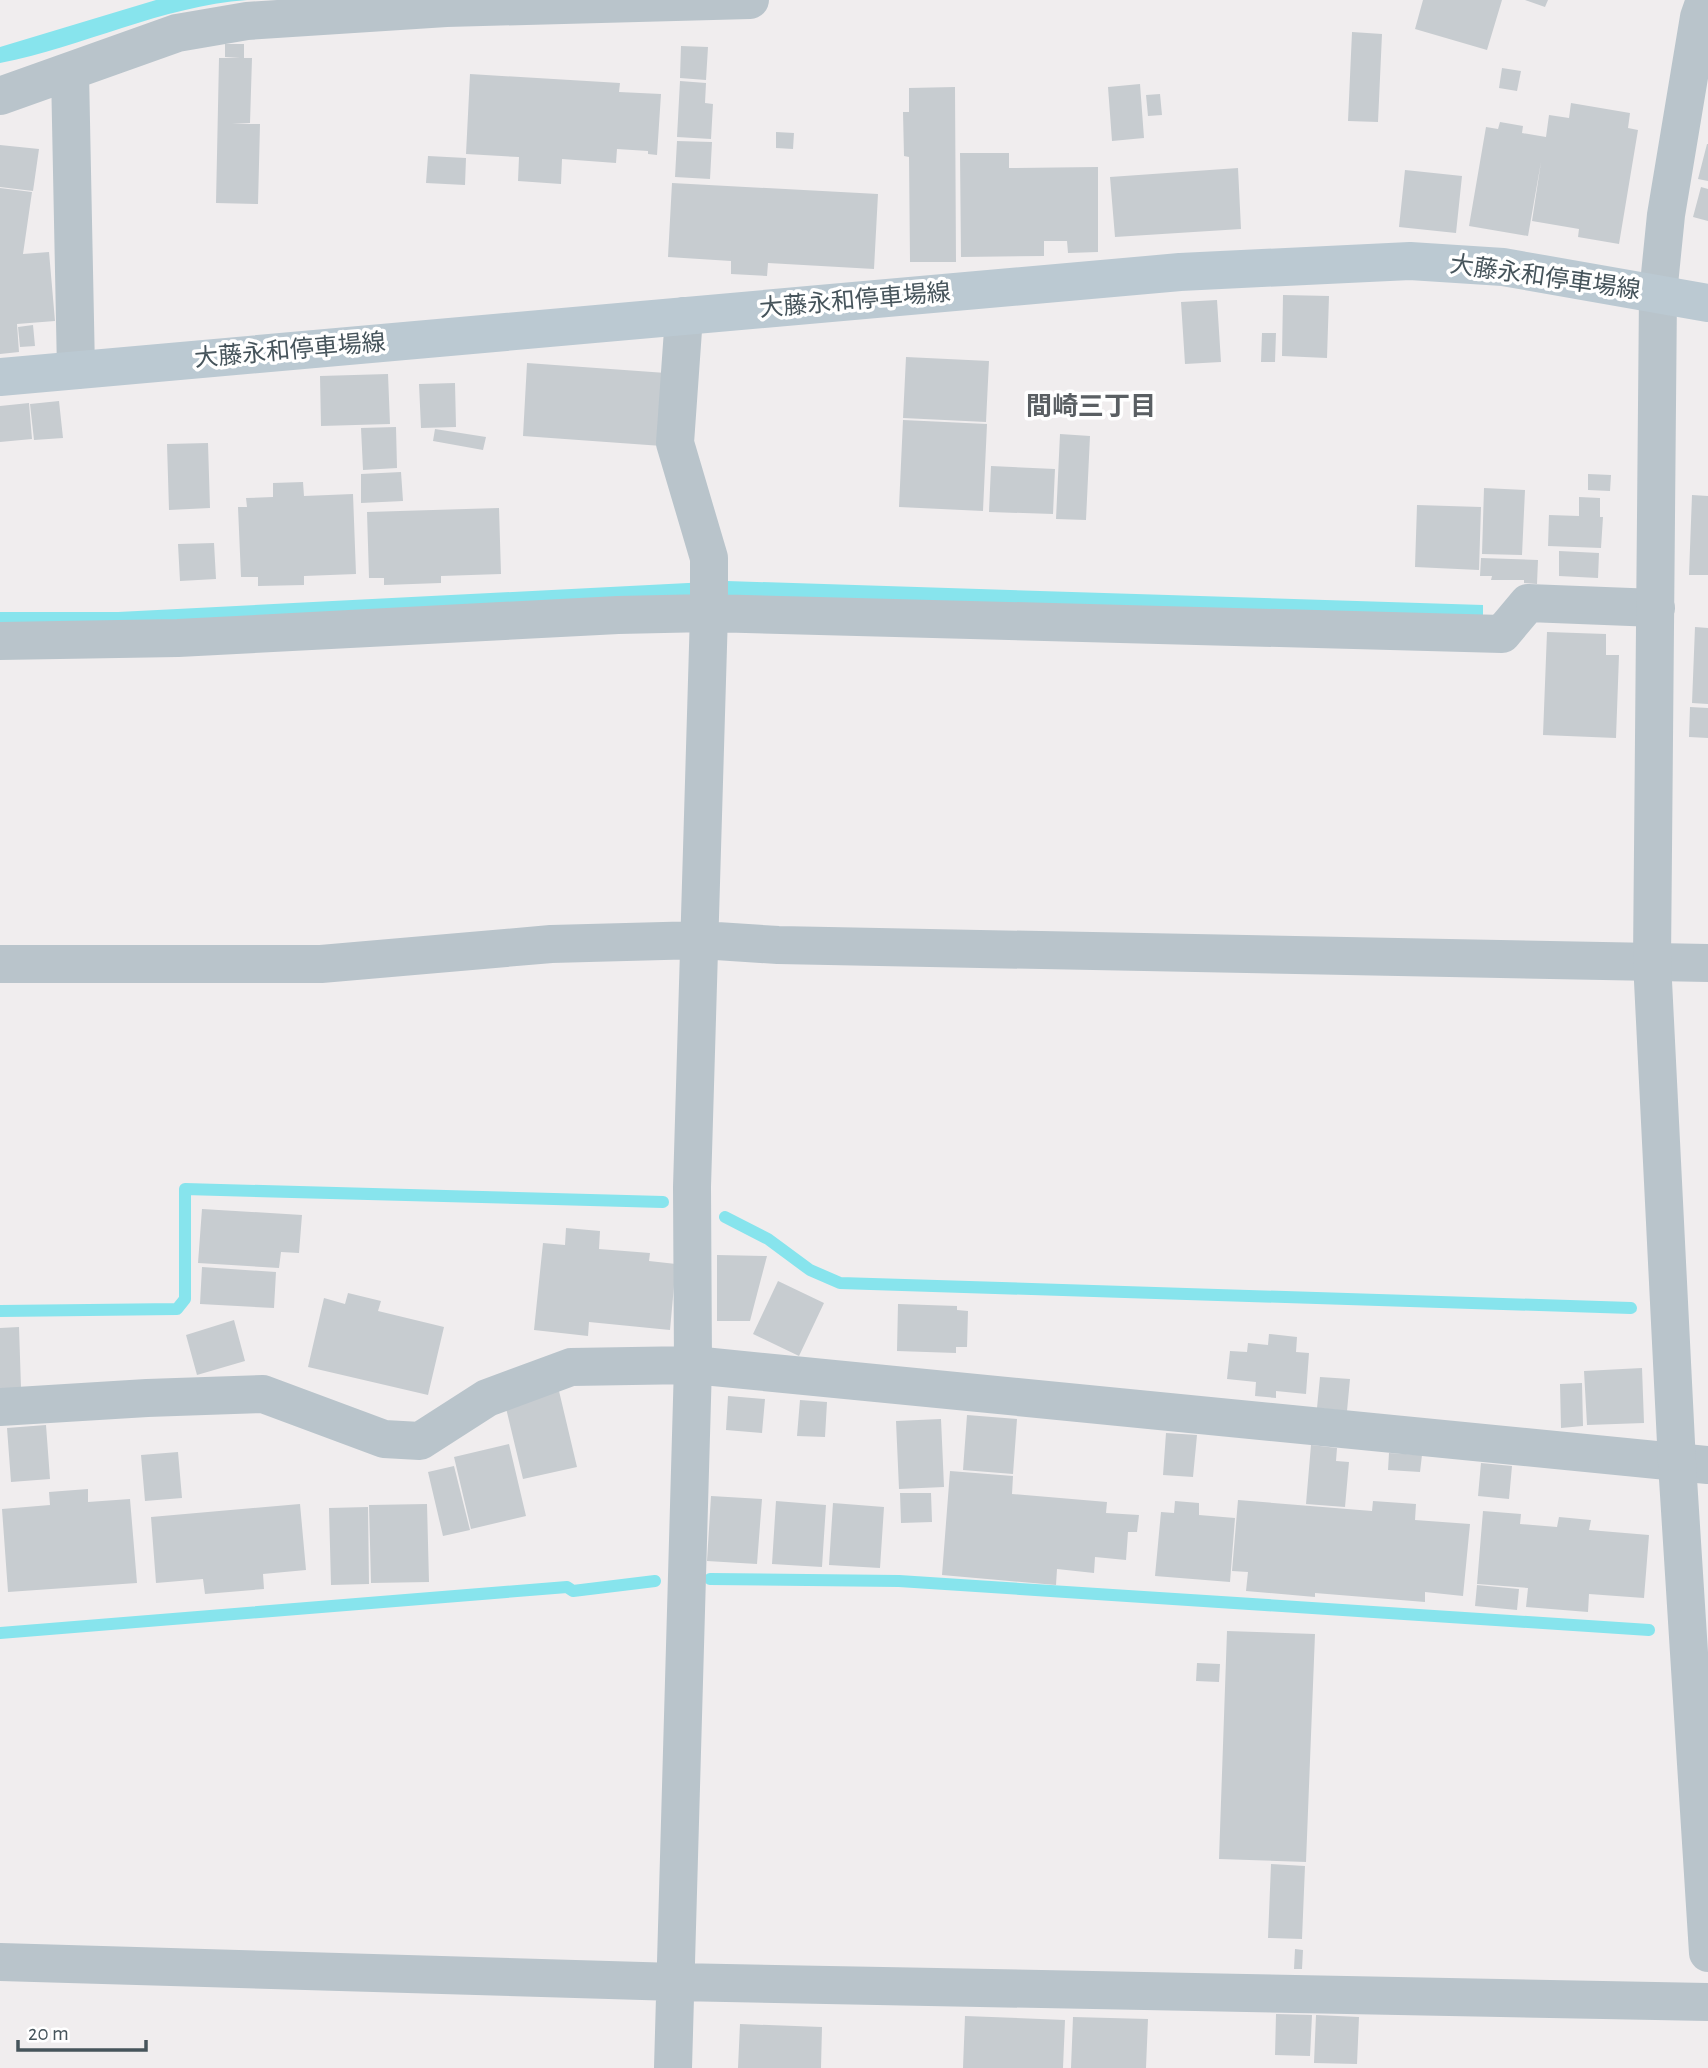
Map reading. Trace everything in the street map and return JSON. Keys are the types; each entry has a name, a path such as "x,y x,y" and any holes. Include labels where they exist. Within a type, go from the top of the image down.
{"main road":[{"name":"大藤永和停車場線","path":"0,377 1180,272 1410,261 1503,267 1708,303"}],"street":[{"path":"0,96 250,9 446,8 750,0"},
{"path":"1705,0 1699,17 1665,215 1658,294 1652,961 1692,1464 1708,1953"},
{"path":"70,72 76,370"},
{"path":"673,2068 693,1365 692,1187 709,598 709,558 675,443 684,316"},
{"path":"0,641 178,638 618,615 709,598 1502,634 1528,603 1656,608"},
{"path":"0,964 321,964 551,944 701,940 778,945 1708,963"},
{"path":"0,1407 263,1394 384,1439 420,1441 487,1398 571,1367 693,1365 1692,1464"},
{"path":"0,1962 676,1982 1708,2002"}],"water":[{"path":"156,0 247,0 184,10 0,63 0,47"},
{"path":"727,581 1483,605 1483,623 0,628 0,612 118,612"}],"building":[{"path":"1423,0 1502,0 1487,50 1415,29"},
{"path":"1525,0 1548,0 1545,7"},
{"path":"1352,32 1382,34 1378,122 1348,121"},
{"path":"225,44 244,44 244,58 252,58 250,123 232,124 260,124 258,204 216,203 219,58 240,58 225,57"},
{"path":"681,46 708,47 706,80 680,78"},
{"path":"1502,68 1521,71 1517,91 1499,88"},
{"path":"470,74 620,83 619,92 661,94 657,155 648,154 648,151 617,149 616,163 562,159 561,184 518,181 519,157 466,154"},
{"path":"680,81 706,83 705,103 713,104 711,139 677,137"},
{"path":"1140,84 1144,138 1112,141 1108,87"},
{"path":"955,87 956,262 910,262 909,157 904,156 903,112 909,112 909,88"},
{"path":"1160,94 1162,115 1148,116 1146,95"},
{"path":"1571,103 1630,113 1628,128 1638,130 1619,244 1578,237 1579,229 1532,221 1541,162 1528,236 1469,226 1486,127 1498,129 1500,122 1523,126 1522,133 1546,137 1549,115 1569,118"},
{"path":"776,132 794,133 793,149 776,148"},
{"path":"677,141 712,142 710,179 675,177"},
{"path":"1708,144 1708,181 1698,179"},
{"path":"0,145 39,149 33,191 0,187"},
{"path":"960,153 1009,153 1009,168 1098,167 1098,252 1068,253 1067,241 1044,241 1044,256 961,257"},
{"path":"428,156 466,158 465,185 426,183"},
{"path":"1238,168 1241,229 1115,237 1110,177"},
{"path":"1405,170 1462,176 1456,233 1399,227"},
{"path":"672,183 878,194 874,269 768,263 767,276 731,274 731,261 668,257"},
{"path":"1701,187 1708,189 1708,221 1693,217"},
{"path":"0,188 32,192 23,254 49,252 55,321 17,324 19,352 0,354"},
{"path":"1283,295 1329,296 1327,358 1282,356"},
{"path":"1217,300 1221,362 1185,364 1181,302"},
{"path":"33,325 35,346 20,347 18,327"},
{"path":"1262,333 1276,333 1275,362 1261,362"},
{"path":"906,357 989,361 986,422 903,418"},
{"path":"527,363 666,373 662,446 523,436"},
{"path":"388,374 390,424 321,426 320,376"},
{"path":"455,383 456,427 421,428 419,384"},
{"path":"59,401 63,438 34,440 30,404"},
{"path":"29,403 32,439 0,442 0,406"},
{"path":"903,420 987,424 983,511 899,507"},
{"path":"396,427 397,468 363,470 361,428"},
{"path":"435,429 486,437 483,450 433,441"},
{"path":"1060,434 1090,436 1086,520 1056,519"},
{"path":"208,443 210,508 169,510 167,444"},
{"path":"991,466 1055,469 1053,514 989,512"},
{"path":"401,472 403,501 361,503 361,474"},
{"path":"1588,474 1611,475 1610,491 1588,490"},
{"path":"303,482 304,496 353,494 356,574 304,576 304,585 258,586 258,577 241,577 238,507 247,507 246,498 273,497 273,483"},
{"path":"1484,488 1525,490 1522,555 1482,554"},
{"path":"1692,495 1708,496 1708,575 1689,575"},
{"path":"1579,497 1600,498 1600,517 1603,517 1601,548 1548,546 1549,515 1579,516"},
{"path":"1417,505 1481,507 1479,570 1415,567"},
{"path":"499,508 501,574 441,576 441,583 384,585 384,578 369,578 367,512"},
{"path":"214,543 216,579 180,581 178,544"},
{"path":"1559,551 1599,553 1598,578 1559,576"},
{"path":"1481,558 1538,560 1537,584 1524,583 1524,580 1491,580 1492,576 1480,576"},
{"path":"1695,627 1708,628 1708,704 1692,703"},
{"path":"1547,632 1606,634 1606,655 1619,655 1616,738 1543,735"},
{"path":"1690,707 1708,708 1708,738 1689,737"},
{"path":"202,1209 302,1215 299,1253 281,1252 279,1268 198,1263"},
{"path":"566,1228 600,1231 599,1249 650,1253 649,1261 676,1264 670,1330 589,1322 588,1336 534,1330 543,1243 565,1245"},
{"path":"717,1255 767,1256 750,1321 717,1321"},
{"path":"202,1267 276,1272 274,1308 200,1304"},
{"path":"778,1281 824,1303 799,1356 753,1334"},
{"path":"348,1293 381,1301 378,1311 444,1327 428,1395 308,1367 324,1298 345,1304"},
{"path":"898,1304 957,1306 957,1310 968,1311 967,1347 956,1347 956,1353 897,1351"},
{"path":"234,1320 245,1361 197,1375 186,1335"},
{"path":"19,1327 21,1388 0,1388 0,1328"},
{"path":"1269,1334 1297,1337 1296,1352 1309,1353 1306,1394 1276,1391 1276,1398 1255,1396 1256,1382 1227,1379 1230,1351 1247,1352 1248,1343 1268,1345"},
{"path":"1642,1368 1644,1423 1587,1425 1584,1371"},
{"path":"1320,1377 1350,1379 1347,1411 1317,1408"},
{"path":"1582,1383 1583,1426 1561,1428 1560,1384"},
{"path":"559,1391 577,1467 523,1479 505,1404"},
{"path":"728,1396 765,1399 762,1433 726,1430"},
{"path":"800,1400 827,1402 825,1437 797,1436"},
{"path":"967,1415 1017,1419 1013,1474 963,1470"},
{"path":"941,1419 944,1487 899,1489 896,1421"},
{"path":"46,1425 50,1479 11,1482 7,1428"},
{"path":"1166,1433 1197,1435 1193,1477 1163,1475"},
{"path":"509,1444 526,1516 471,1529 454,1457"},
{"path":"1311,1445 1337,1448 1336,1461 1349,1462 1345,1507 1306,1504"},
{"path":"178,1452 182,1498 145,1501 141,1455"},
{"path":"1389,1453 1422,1455 1420,1472 1388,1470"},
{"path":"1481,1463 1512,1466 1509,1499 1478,1496"},
{"path":"454,1466 470,1530 443,1536 428,1472"},
{"path":"950,1471 1013,1476 1012,1494 1107,1502 1106,1513 1139,1515 1137,1532 1128,1532 1126,1560 1095,1557 1094,1573 1057,1569 1056,1585 942,1575"},
{"path":"88,1489 88,1502 130,1499 137,1583 8,1592 2,1509 50,1505 49,1492"},
{"path":"900,1493 931,1493 932,1522 901,1523"},
{"path":"711,1496 762,1499 757,1564 707,1561"},
{"path":"1238,1500 1372,1511 1373,1501 1416,1504 1415,1520 1470,1524 1463,1596 1425,1592 1425,1602 1315,1593 1315,1597 1246,1591 1248,1572 1232,1571"},
{"path":"776,1501 826,1505 822,1567 772,1564"},
{"path":"1175,1501 1199,1503 1199,1515 1235,1518 1230,1582 1155,1576 1161,1512 1174,1513"},
{"path":"833,1503 884,1507 880,1568 829,1565"},
{"path":"300,1504 306,1570 263,1574 264,1589 205,1594 203,1579 156,1583 151,1517"},
{"path":"427,1504 429,1582 371,1583 369,1505"},
{"path":"368,1507 369,1584 331,1585 329,1508"},
{"path":"1483,1511 1521,1514 1520,1524 1557,1527 1559,1517 1591,1520 1589,1530 1649,1535 1644,1598 1589,1594 1588,1612 1526,1607 1528,1588 1477,1584"},
{"path":"1477,1585 1519,1589 1517,1610 1475,1606"},
{"path":"1227,1631 1315,1634 1306,1862 1219,1859"},
{"path":"1197,1663 1220,1664 1219,1682 1196,1681"},
{"path":"1271,1864 1305,1866 1302,1939 1268,1938"},
{"path":"1295,1949 1303,1950 1302,1969 1294,1969"},
{"path":"1276,2014 1312,2015 1310,2056 1275,2055"},
{"path":"1316,2015 1359,2017 1357,2064 1314,2063"},
{"path":"965,2016 1065,2020 1063,2068 963,2068"},
{"path":"1073,2017 1148,2019 1146,2068 1071,2068"},
{"path":"740,2024 822,2027 821,2068 738,2068"}],"waterway":[{"path":"0,1311 177,1309 185,1299 185,1189 663,1202"},
{"path":"725,1217 768,1239 810,1270 840,1283 1631,1308"},
{"path":"710,1579 899,1581 1649,1630"},
{"path":"0,1633 567,1587 573,1591 655,1581"}],"district":[{"name":"間崎三丁目","path":"1091,407"}]}
